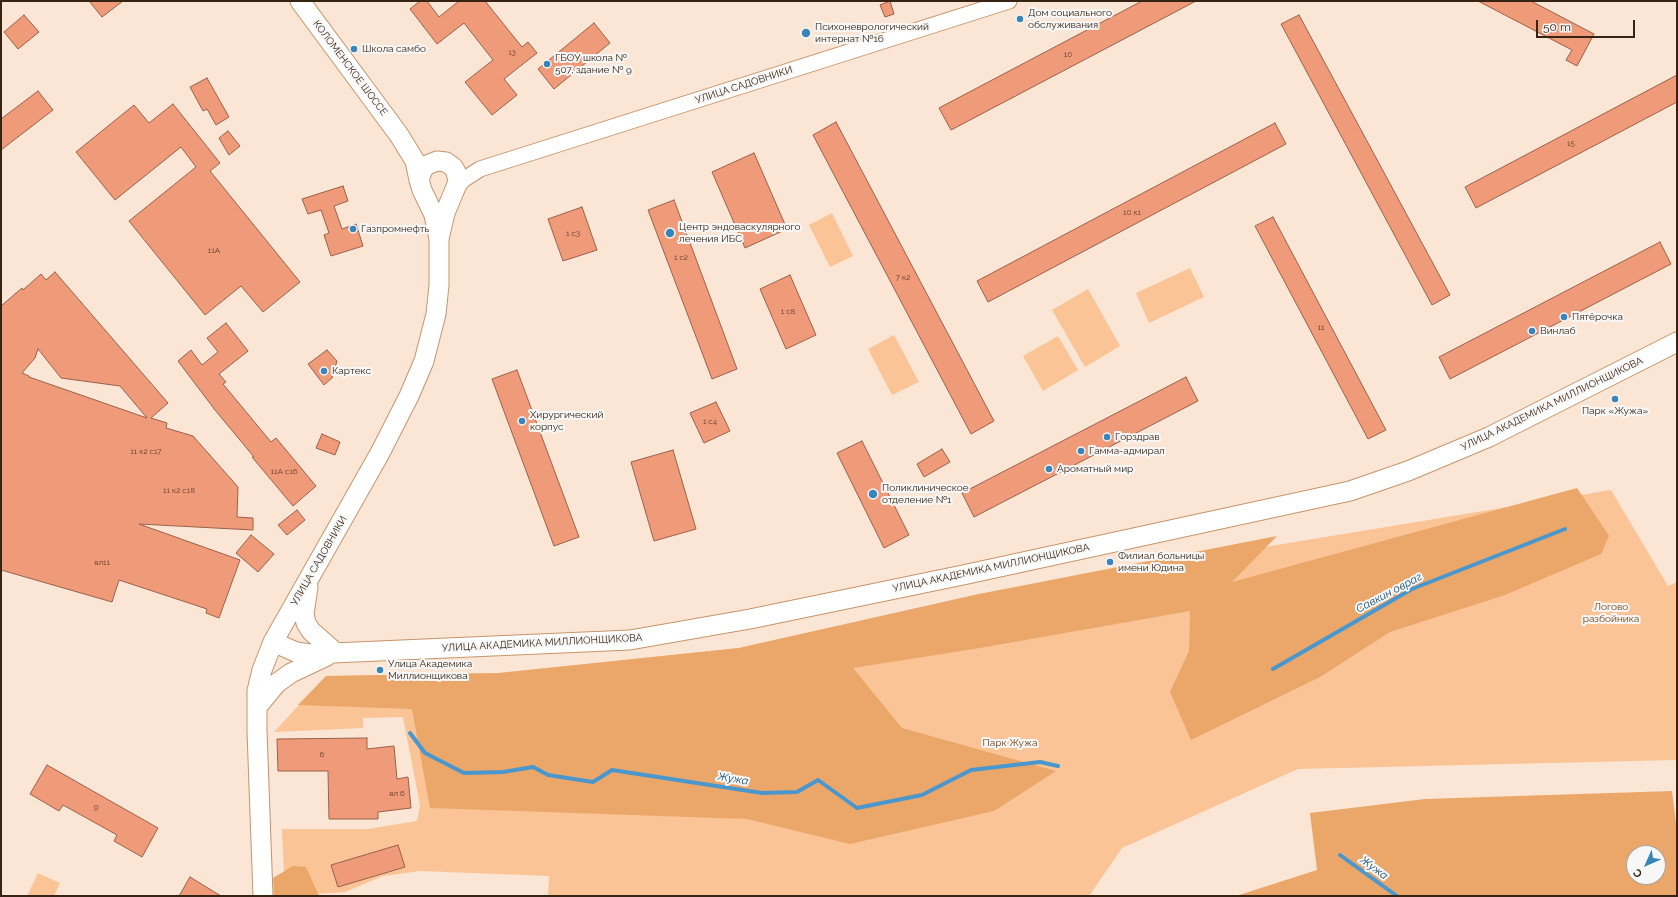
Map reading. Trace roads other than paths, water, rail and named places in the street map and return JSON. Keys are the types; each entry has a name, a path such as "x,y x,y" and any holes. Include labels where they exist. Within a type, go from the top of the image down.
{"street":[{"name":"КОЛОМЕНСКОЕ ШОССЕ","path":"300,1 400,135 415,161 422,187"},
{"name":"УЛИЦА САДОВНИКИ","path":"439,239 445,213 456,189 462,180 480,169 1009,1"},
{"name":"КОЛОМЕНСКОЕ ШОССЕ","path":"400,135 414,148 446,163"},
{"path":"422,187 423,169 427,165 437,161 446,163 456,172 458,182 456,189"},
{"name":"УЛИЦА САДОВНИКИ","path":"446,163 469,169 480,169"},
{"name":"УЛИЦА САДОВНИКИ","path":"422,187 430,198 440,200 446,199 456,189"},
{"name":"УЛИЦА САДОВНИКИ","path":"264,896 257,691 262,670 273,642 380,453 410,396 424,361 436,314 439,285 439,239 434,214 422,187"},
{"name":"УЛИЦА АКАДЕМИКА МИЛЛИОНЩИКОВА","path":"273,642 296,652 310,654 630,640 750,619 1350,491 1408,471 1489,437 1677,342"},
{"path":"257,707 273,688 291,673 336,653 311,631 306,623 304,614 310,576"}],"waterway":[{"name":"Савкин овраг","path":"1273,669 1412,589 1565,529"},
{"name":"Жужа","path":"410,733 425,753 464,773 503,772 533,767 548,775 593,782 612,770 762,793 797,792 818,780 857,808 922,795 971,770 1040,762 1058,766"},
{"name":"Жужа","path":"1340,855 1397,896"}],"place":[{"name":"Дом социального обслуживания","path":"1020,19"},
{"name":"Психоневрологический интернат №16","path":"806,33"},
{"name":"Школа самбо","path":"354,49"},
{"name":"ГБОУ школа № 507, здание № 9","path":"547,64"},
{"name":"Газпромнефть","path":"353,229"},
{"name":"Центр эндоваскулярного лечения ИБС","path":"670,233"},
{"name":"Пятёрочка","path":"1564,317"},
{"name":"Винлаб","path":"1532,331"},
{"name":"Картекс","path":"324,371"},
{"name":"Парк «Жужа»","path":"1615,399"},
{"name":"Хирургический корпус","path":"522,421"},
{"name":"Горздрав","path":"1107,437"},
{"name":"Гамма-адмирал","path":"1081,451"},
{"name":"Ароматный мир","path":"1049,469"},
{"name":"Поликлиническое отделение №1","path":"873,494"},
{"name":"Филиал больницы имени Юдина","path":"1110,562"},
{"name":"Улица Академика Миллионщикова","path":"380,670"}],"park label":[{"name":"Логово разбойника","path":"1611,612"},
{"name":"Парк Жужа","path":"1010,743"}]}
